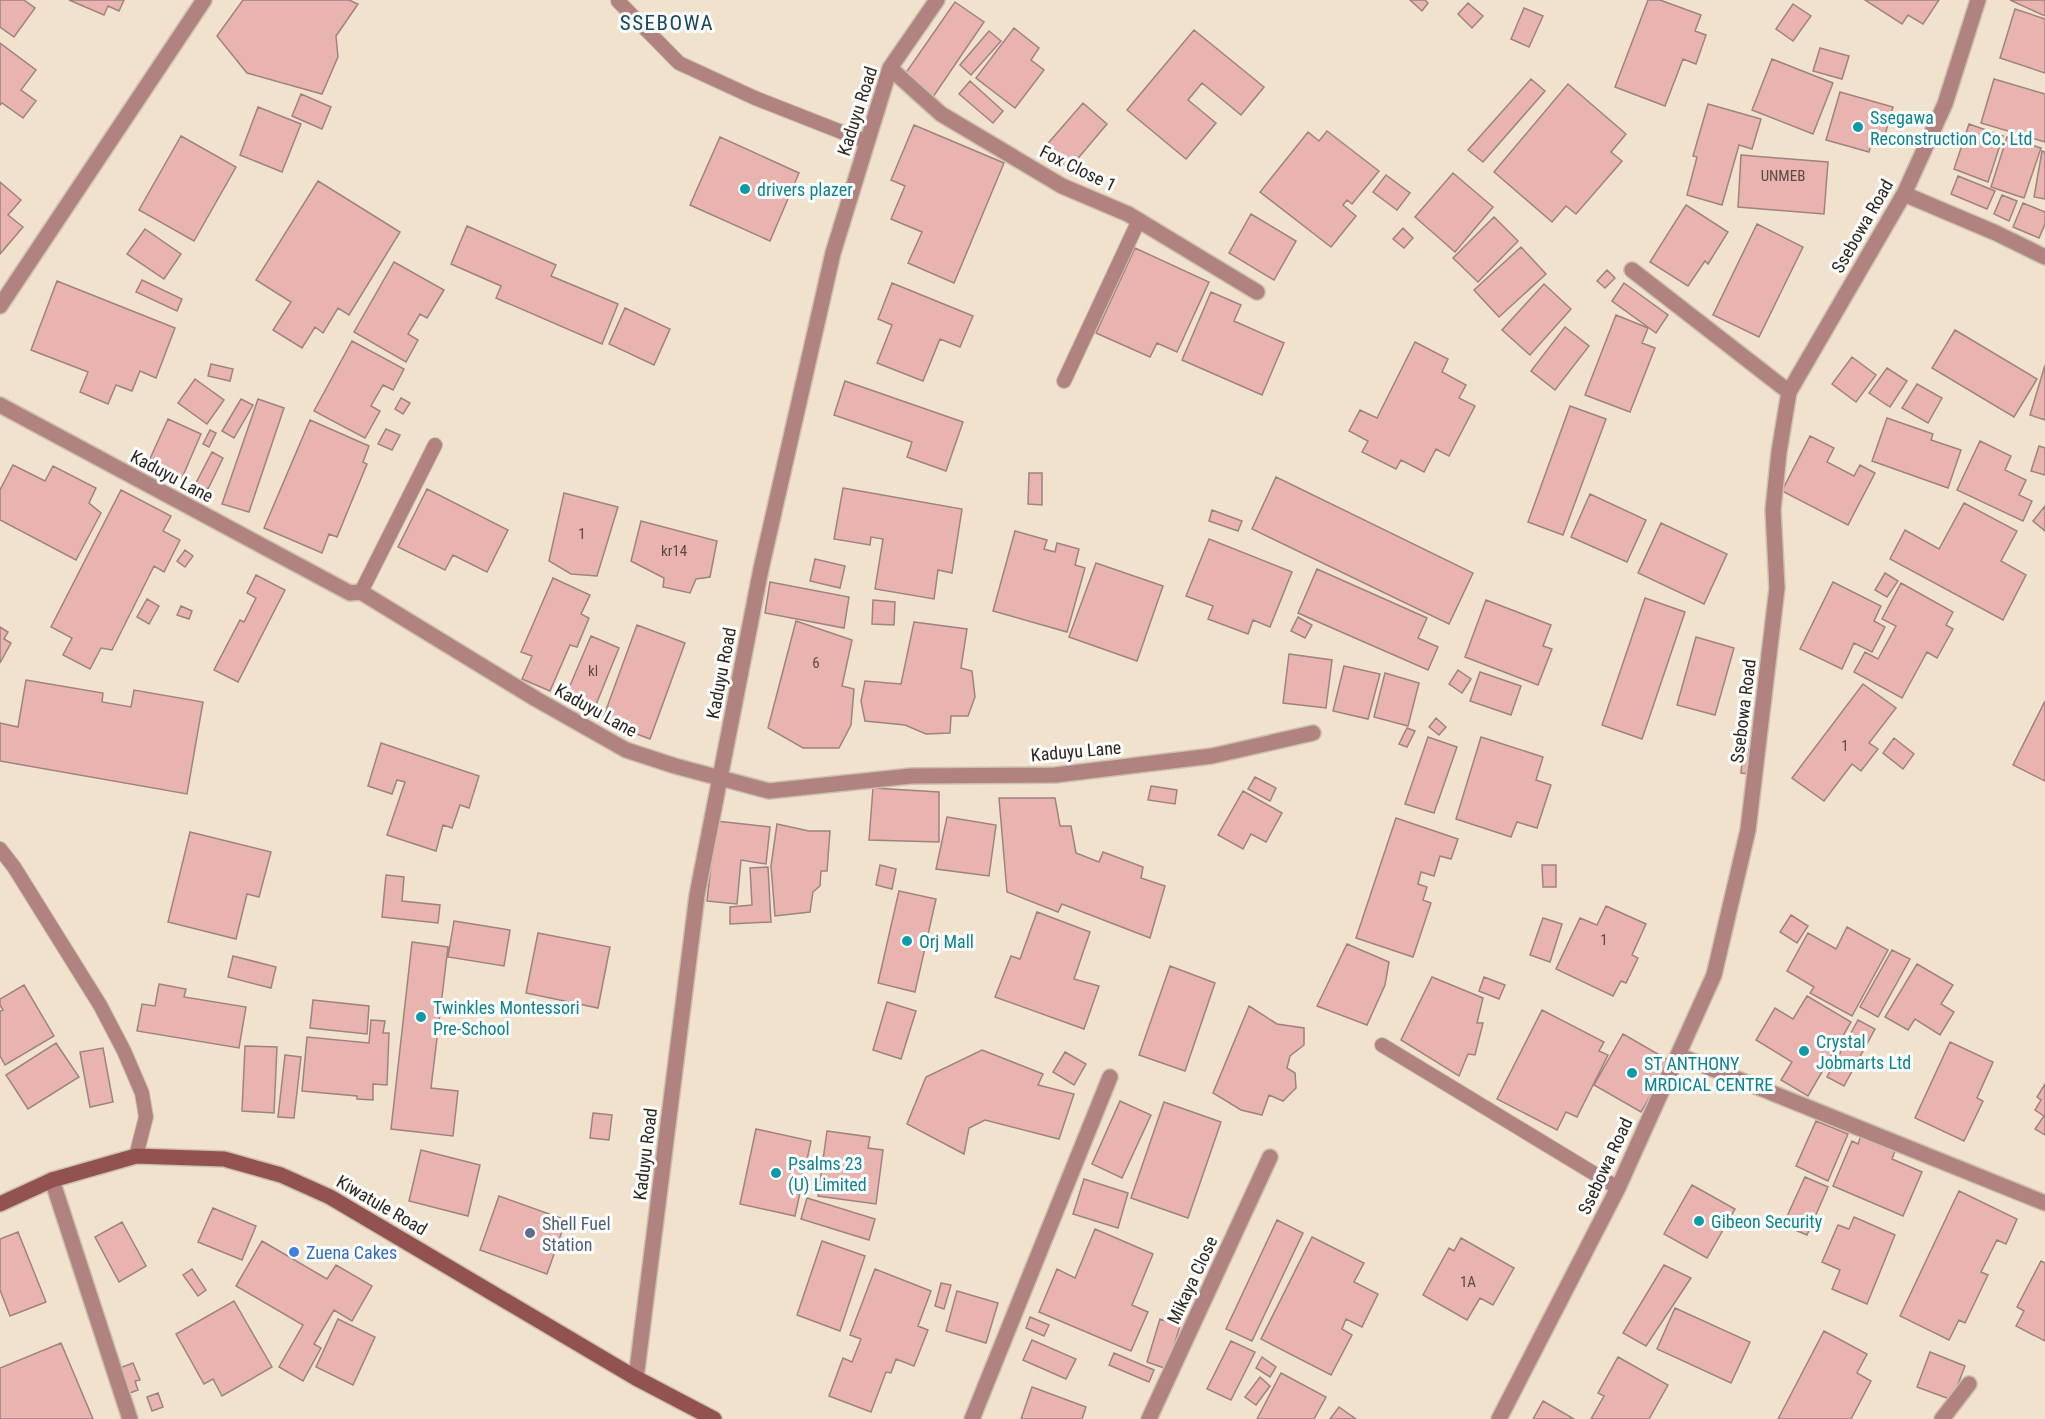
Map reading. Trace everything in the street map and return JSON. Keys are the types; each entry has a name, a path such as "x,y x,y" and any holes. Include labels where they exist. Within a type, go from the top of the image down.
{"main road":[{"name":"Kiwatule Road","path":"0,1204 52,1180 136,1156 224,1159 281,1175 330,1197 636,1378 714,1419"}],"street":[{"path":"0,306 204,0"},
{"name":"Kaduyu Road","path":"636,1378 697,895 761,569 833,254 867,142 890,68 937,0"},
{"name":"Ssebowa Road","path":"1499,1419 1618,1188 1714,975 1748,830 1777,588 1773,510 1779,452 1789,392 1904,194 1945,104 1978,0"},
{"name":"Fox Close 1","path":"890,68 941,114 1062,186 1139,220 1257,292"},
{"path":"1904,194 1996,233 2045,257"},
{"path":"1632,270 1789,392"},
{"name":"Kaduyu Lane","path":"0,405 350,593 361,592 536,699 626,750 675,766 770,790 911,777 1055,775 1212,756 1313,733"},
{"path":"1678,1055 2045,1203"},
{"path":"972,1419 1110,1077"},
{"name":"Mikaya Close","path":"1149,1419 1270,1157"},
{"path":"52,1180 130,1419"},
{"path":"1942,1419 1969,1384"}],"lane":[{"path":"618,1 679,63 755,98 867,142"},
{"path":"1064,381 1139,220"},
{"path":"361,592 435,445"},
{"path":"0,849 14,867 100,1005 124,1051 142,1093 146,1117 136,1156"},
{"path":"1382,1046 1618,1188"}],"building":[{"path":"0,0 24,0 35,8 14,37 0,27"},
{"path":"69,0 124,0 119,11 108,6 104,15"},
{"path":"243,0 349,0 358,4 336,36 338,57 322,94 247,73 217,36"},
{"path":"1410,0 1425,0 1428,3 1422,11"},
{"path":"1648,0 1660,0 1701,15 1695,31 1706,35 1696,64 1683,59 1665,106 1615,87"},
{"path":"1865,0 1939,0 1923,24 1908,15 1902,24"},
{"path":"2010,0 2045,0 2045,16"},
{"path":"955,2 984,22 933,97 903,77"},
{"path":"1468,3 1483,16 1472,28 1458,14"},
{"path":"1793,4 1811,16 1793,41 1776,29"},
{"path":"1524,8 1543,16 1529,47 1511,39"},
{"path":"2015,9 2045,19 2045,73 2000,58"},
{"path":"1014,28 1039,48 1031,60 1044,70 1015,108 976,78"},
{"path":"1194,30 1264,87 1241,115 1202,83 1188,100 1216,123 1186,159 1127,110"},
{"path":"989,31 1001,41 971,75 960,65"},
{"path":"0,43 36,70 21,90 36,101 23,118 2,103 0,105"},
{"path":"1820,48 1849,56 1842,79 1813,71"},
{"path":"1772,59 1833,83 1813,134 1752,110"},
{"path":"1531,79 1545,91 1483,162 1468,150"},
{"path":"1994,79 2045,94 2045,142 1981,123"},
{"path":"970,81 1003,111 993,123 959,94"},
{"path":"1568,84 1626,134 1611,152 1622,161 1576,214 1566,206 1552,222 1494,172"},
{"name":"Ssegawa Reconstruction Co. Ltd","path":"1840,92 1893,107 1884,138 1874,134 1869,152 1826,140"},
{"path":"301,94 331,107 322,129 292,116"},
{"path":"1083,103 1107,124 1069,169 1044,148"},
{"path":"1708,104 1761,119 1752,149 1739,145 1722,205 1687,195 1697,157 1693,156"},
{"path":"258,107 301,124 282,172 240,155"},
{"path":"1969,124 2003,136 1988,182 1954,169"},
{"path":"914,125 1004,163 954,283 908,263 922,232 891,219 905,186 891,180"},
{"path":"1327,131 1379,171 1352,204 1347,200 1343,205 1356,216 1331,247 1260,192 1308,132 1319,141"},
{"path":"181,136 236,167 194,241 139,210"},
{"name":"drivers plazer","path":"720,137 799,173 770,241 690,205"},
{"path":"2007,137 2041,148 2024,198 1991,187"},
{"path":"2042,151 2045,152 2045,199 2034,197"},
{"path":"1741,155 1828,162 1824,214 1738,207"},
{"path":"1453,173 1493,207 1455,252 1415,217"},
{"path":"1386,175 1410,193 1397,210 1373,192"},
{"path":"1958,176 1995,191 1987,209 1951,194"},
{"path":"318,181 400,232 349,315 338,308 323,333 315,327 302,348 273,330 291,302 256,280"},
{"path":"0,182 21,200 8,215 23,227 0,254"},
{"path":"2002,195 2017,201 2009,221 1994,214"},
{"path":"2023,203 2045,212 2045,224 2039,238 2013,227"},
{"path":"1686,205 1728,232 1708,264 1705,261 1688,286 1650,262"},
{"path":"1251,214 1296,241 1274,280 1229,253"},
{"path":"1494,217 1518,241 1478,282 1453,258"},
{"path":"1757,224 1803,247 1759,337 1713,315"},
{"path":"467,226 556,265 551,276 618,304 602,344 496,298 501,286 451,264"},
{"path":"1403,228 1413,238 1404,248 1393,239"},
{"path":"145,229 181,254 164,279 127,254"},
{"path":"1521,247 1546,274 1499,317 1474,290"},
{"path":"1135,248 1209,282 1177,352 1157,343 1150,357 1096,333"},
{"path":"394,262 444,290 427,318 420,314 408,334 418,340 406,362 354,332"},
{"path":"1607,270 1615,278 1605,288 1597,281"},
{"path":"142,280 182,299 177,311 136,292"},
{"path":"57,281 175,328 156,378 140,371 132,391 116,385 108,404 80,392 88,372 31,350"},
{"path":"892,283 973,316 960,347 940,339 923,381 877,363 892,325 878,319"},
{"path":"1624,283 1668,315 1656,333 1612,301"},
{"path":"1544,284 1571,309 1530,355 1502,330"},
{"path":"1211,292 1241,305 1234,321 1284,343 1262,395 1182,360"},
{"path":"625,308 670,329 654,365 609,344"},
{"path":"1616,315 1648,328 1642,343 1655,348 1630,412 1585,395"},
{"path":"1565,327 1589,346 1555,390 1531,371"},
{"path":"1955,330 2037,379 2014,417 1932,368"},
{"path":"352,341 404,369 393,390 383,385 371,406 380,411 365,438 314,411"},
{"path":"1415,342 1448,359 1442,372 1466,385 1459,398 1475,406 1449,456 1436,449 1424,472 1401,460 1396,469 1362,452 1368,441 1349,431 1360,410 1377,418"},
{"path":"1852,357 1876,375 1856,402 1832,384"},
{"path":"211,364 233,369 230,381 208,376"},
{"path":"2045,365 2045,420 2030,415"},
{"path":"1887,368 1907,381 1890,407 1869,393"},
{"path":"195,379 224,400 207,424 178,403"},
{"path":"845,381 963,422 946,471 907,457 912,442 834,415"},
{"path":"1917,384 1942,398 1928,423 1902,408"},
{"path":"401,398 410,403 403,414 395,409"},
{"path":"241,399 253,405 234,438 222,431"},
{"path":"258,399 284,408 249,512 222,504"},
{"path":"1570,406 1606,419 1563,535 1528,522"},
{"path":"1887,418 1933,434 1931,440 1961,450 1948,488 1872,461"},
{"path":"168,419 201,434 182,478 148,463"},
{"path":"310,420 369,446 363,462 367,464 337,537 329,534 322,553 264,528"},
{"path":"386,429 400,435 392,450 378,444"},
{"path":"210,430 216,433 209,447 203,444"},
{"path":"1810,436 1834,448 1827,462 1854,476 1860,465 1875,473 1848,525 1782,491"},
{"path":"1980,441 2011,456 2005,470 2026,480 2019,495 2032,501 2023,521 1957,490"},
{"path":"2039,446 2045,448 2045,475 2031,471"},
{"path":"212,452 223,458 208,489 196,483"},
{"path":"13,465 45,481 53,466 96,488 89,503 101,513 76,560 0,520 0,490"},
{"path":"1029,473 1042,473 1042,505 1028,504"},
{"path":"1276,477 1473,573 1449,624 1252,529"},
{"path":"843,488 962,509 952,573 938,570 934,599 875,589 883,539 871,537 870,545 834,539"},
{"path":"427,489 508,530 487,572 453,555 445,570 398,547"},
{"path":"121,490 171,516 163,531 180,540 164,572 154,566 112,650 101,648 90,669 63,655 72,638 51,627"},
{"path":"564,493 618,507 597,576 571,574 549,561"},
{"path":"1590,494 1646,520 1627,562 1571,537"},
{"path":"1964,503 2017,531 2001,561 2026,575 2003,620 1890,559 1905,530 1939,549"},
{"path":"2045,506 2045,531 2033,521"},
{"path":"1212,510 1242,521 1238,531 1209,521"},
{"path":"641,521 717,541 710,577 696,579 690,593 663,587 664,578 631,561"},
{"path":"1661,523 1727,554 1704,604 1638,573"},
{"path":"1015,531 1047,540 1044,549 1055,552 1057,543 1079,549 1075,565 1085,568 1067,632 993,611"},
{"path":"1209,539 1292,572 1270,627 1253,620 1248,634 1208,619 1213,606 1186,596"},
{"path":"185,550 193,556 185,567 177,561"},
{"path":"815,559 845,566 840,588 810,581"},
{"path":"1096,563 1163,586 1137,661 1069,637"},
{"path":"1317,569 1427,618 1418,638 1438,647 1428,670 1298,613"},
{"path":"1885,573 1898,581 1887,597 1875,590"},
{"path":"256,575 285,590 238,682 214,670 240,620 244,622 256,598 247,593"},
{"path":"553,578 590,595 581,614 589,618 577,647 570,645 550,691 522,679 532,656 521,652"},
{"path":"770,582 849,597 844,628 765,613"},
{"path":"1833,582 1881,606 1874,621 1885,627 1872,652 1854,643 1842,669 1800,649"},
{"path":"1901,583 1953,612 1946,625 1953,629 1937,658 1927,652 1902,698 1854,672 1865,652 1878,659 1896,626 1882,619"},
{"path":"1645,598 1685,612 1642,739 1602,725"},
{"path":"147,599 159,606 149,624 137,617"},
{"path":"873,600 895,602 894,625 872,624"},
{"path":"1486,600 1551,625 1543,646 1552,649 1538,685 1465,657"},
{"path":"181,606 192,611 189,619 177,615"},
{"path":"1298,617 1312,625 1305,638 1291,631"},
{"path":"796,621 852,640 842,686 854,689 851,725 839,748 803,748 768,728"},
{"path":"914,622 967,629 961,668 972,671 975,697 968,716 951,716 950,733 926,734 905,725 865,721 861,701 865,681 901,684"},
{"path":"637,625 685,643 650,739 602,721"},
{"path":"0,627 8,632 4,639 11,643 0,663"},
{"path":"591,636 619,648 595,707 566,695"},
{"path":"1696,637 1734,648 1715,715 1677,705"},
{"path":"1289,654 1332,660 1326,708 1283,703"},
{"path":"1344,666 1380,674 1368,719 1333,711"},
{"path":"1458,670 1471,679 1462,693 1449,684"},
{"path":"1480,672 1521,686 1511,715 1470,701"},
{"path":"1385,673 1419,683 1408,726 1374,717"},
{"path":"26,680 103,693 102,702 131,707 134,690 203,702 187,794 0,761 0,723 18,727"},
{"path":"1863,684 1896,708 1869,743 1878,749 1861,771 1852,764 1824,801 1792,778"},
{"path":"2045,701 2045,781 2013,765"},
{"path":"1436,718 1446,727 1439,735 1429,727"},
{"path":"1407,728 1415,731 1407,747 1399,744"},
{"path":"1428,737 1457,747 1434,813 1405,804"},
{"path":"1481,737 1543,757 1536,780 1551,785 1537,828 1517,822 1511,837 1456,819"},
{"path":"1894,738 1914,754 1903,769 1883,753"},
{"path":"381,743 479,776 469,808 460,805 452,828 443,825 436,851 387,835 405,782 397,780 392,794 368,786"},
{"path":"1743,749 1751,750 1749,774 1741,773"},
{"path":"1255,777 1276,788 1270,801 1248,789"},
{"path":"1151,786 1177,790 1175,804 1148,800"},
{"path":"873,788 939,792 939,842 869,840"},
{"path":"1243,791 1282,813 1266,842 1251,834 1243,849 1218,835"},
{"path":"999,798 1055,798 1060,826 1071,826 1076,853 1099,862 1103,852 1143,867 1141,878 1165,886 1150,938 1062,904 1058,912 1007,892"},
{"path":"947,817 996,825 989,876 936,869"},
{"path":"1396,818 1458,839 1451,859 1440,856 1434,876 1421,872 1418,884 1427,887 1423,900 1431,903 1413,957 1356,938"},
{"path":"716,821 770,827 766,864 741,860 737,904 707,901"},
{"path":"777,824 809,831 830,831 827,871 821,871 820,886 813,892 810,912 775,916 771,866"},
{"path":"190,832 271,852 259,897 247,894 236,939 168,922"},
{"path":"880,865 896,869 892,889 876,885"},
{"path":"1542,865 1556,865 1556,887 1543,887"},
{"path":"768,867 771,922 730,924 730,907 752,905 750,868"},
{"path":"386,875 404,877 402,901 440,905 438,923 382,917"},
{"name":"Orj Mall","path":"899,891 936,899 915,992 878,983"},
{"path":"1606,906 1646,924 1632,955 1638,958 1626,983 1621,981 1613,996 1556,969 1580,918 1597,925"},
{"path":"1037,912 1090,932 1074,979 1099,986 1084,1029 995,997 1011,956 1020,959"},
{"path":"1791,915 1808,926 1797,943 1780,932"},
{"path":"1543,918 1562,924 1550,962 1530,955"},
{"path":"454,921 510,930 504,966 448,957"},
{"path":"1847,927 1888,950 1852,1016 1810,993 1814,987 1787,971 1808,933 1836,949"},
{"path":"538,933 610,947 598,1008 526,993"},
{"name":"Twinkles Montessori Pre-School","path":"412,942 448,947 431,1088 458,1091 453,1136 391,1129"},
{"path":"1347,944 1389,962 1385,985 1367,1025 1317,1006"},
{"path":"1892,950 1910,959 1878,1017 1860,1007"},
{"path":"233,956 276,967 271,988 228,977"},
{"path":"1917,964 1953,985 1941,1004 1954,1012 1940,1035 1915,1019 1908,1030 1885,1017"},
{"path":"1170,966 1215,983 1185,1071 1139,1055"},
{"path":"1432,977 1483,998 1477,1023 1483,1023 1475,1055 1468,1054 1459,1076 1401,1040"},
{"path":"1484,977 1505,985 1499,999 1479,991"},
{"path":"159,984 186,989 184,997 246,1007 239,1048 137,1031 142,1004 155,1006"},
{"path":"24,985 54,1036 5,1065 0,1056 0,1011 3,1010 0,999"},
{"name":"Crystal Jobmarts Ltd","path":"1807,996 1851,1022 1808,1096 1781,1080 1792,1062 1756,1040 1775,1008 1793,1019"},
{"path":"313,1000 369,1006 367,1034 310,1028"},
{"path":"887,1002 916,1011 901,1059 873,1050"},
{"path":"1249,1006 1277,1024 1304,1028 1304,1045 1290,1056 1287,1068 1295,1073 1296,1088 1283,1101 1269,1095 1262,1115 1241,1110 1213,1093"},
{"path":"1542,1010 1604,1042 1599,1051 1608,1055 1577,1117 1566,1112 1557,1130 1497,1099"},
{"path":"371,1020 385,1021 383,1033 389,1033 387,1085 373,1084 373,1100 357,1099 357,1096 302,1091 307,1037 369,1043"},
{"path":"1858,1020 1875,1029 1844,1086 1827,1077"},
{"name":"ST ANTHONY MRDICAL CENTRE","path":"1623,1034 1670,1061 1641,1112 1594,1085"},
{"path":"1950,1042 1993,1062 1977,1098 1983,1101 1964,1141 1915,1118"},
{"path":"56,1043 79,1077 28,1109 6,1075"},
{"path":"245,1046 277,1047 274,1113 242,1111"},
{"path":"103,1048 113,1102 90,1107 80,1052"},
{"path":"982,1050 1043,1074 1038,1085 1074,1094 1059,1139 985,1120 969,1128 964,1154 907,1124 926,1077"},
{"path":"1065,1052 1086,1064 1074,1085 1053,1072"},
{"path":"285,1055 301,1057 294,1118 278,1117"},
{"path":"2045,1084 2045,1135 2035,1129 2044,1116 2035,1110 2041,1100 2037,1097"},
{"path":"1120,1101 1151,1115 1122,1178 1092,1164"},
{"path":"1164,1102 1221,1122 1188,1218 1131,1198"},
{"path":"593,1113 612,1115 609,1140 590,1138"},
{"path":"1816,1121 1848,1134 1828,1181 1796,1166"},
{"name":"Psalms 23 (U) Limited","path":"756,1129 811,1141 795,1216 740,1204"},
{"path":"827,1131 870,1137 868,1148 883,1150 876,1204 818,1196"},
{"path":"1861,1136 1895,1151 1892,1159 1922,1172 1903,1216 1833,1186 1852,1141 1858,1144"},
{"path":"421,1150 480,1165 468,1216 409,1201"},
{"path":"1805,1177 1828,1187 1807,1235 1783,1225"},
{"path":"1084,1179 1128,1193 1118,1228 1073,1214"},
{"name":"Gibeon Security","path":"1692,1185 1735,1209 1707,1258 1664,1234"},
{"path":"1959,1191 2017,1219 2006,1244 1997,1240 1981,1272 1988,1275 1965,1323 1959,1320 1949,1340 1900,1316"},
{"path":"499,1196 566,1220 547,1274 480,1250"},
{"path":"807,1198 875,1219 869,1240 801,1219"},
{"path":"213,1208 256,1226 242,1260 198,1242"},
{"path":"1854,1217 1895,1235 1867,1304 1832,1289 1840,1270 1822,1262 1838,1225 1849,1229"},
{"path":"1277,1220 1303,1233 1252,1341 1226,1329"},
{"path":"122,1222 146,1266 119,1282 95,1237"},
{"path":"1095,1229 1153,1254 1132,1305 1148,1312 1131,1351 1039,1312 1057,1269 1075,1278"},
{"path":"18,1232 46,1302 10,1316 0,1290 0,1239"},
{"path":"1312,1237 1364,1263 1354,1282 1378,1294 1362,1327 1346,1319 1342,1329 1352,1335 1331,1375 1261,1339"},
{"path":"1461,1238 1514,1268 1493,1305 1480,1298 1467,1320 1423,1295 1449,1248 1454,1251"},
{"path":"262,1241 327,1279 336,1265 372,1286 352,1321 334,1310 314,1344 321,1348 303,1381 279,1367 303,1325 236,1286"},
{"path":"822,1241 865,1256 840,1331 797,1315"},
{"path":"2041,1261 2045,1263 2045,1341 2016,1326 2024,1311 2017,1307"},
{"path":"1664,1265 1691,1278 1646,1346 1623,1333"},
{"path":"192,1269 206,1290 198,1296 183,1275"},
{"path":"875,1269 931,1291 918,1326 928,1330 914,1366 896,1359 891,1373 886,1372 871,1412 829,1396 843,1358 852,1362 861,1339 850,1335"},
{"path":"941,1283 951,1285 944,1309 935,1306"},
{"path":"957,1291 998,1303 986,1343 946,1331"},
{"path":"234,1301 272,1367 222,1396 213,1379 204,1384 176,1334"},
{"path":"1675,1308 1750,1342 1731,1383 1657,1349"},
{"path":"1030,1317 1049,1325 1044,1336 1026,1328"},
{"path":"338,1319 375,1337 353,1385 316,1367"},
{"path":"1160,1319 1180,1326 1167,1369 1147,1362"},
{"path":"1824,1331 1867,1354 1857,1373 1871,1381 1851,1419 1778,1419"},
{"path":"1032,1340 1076,1359 1066,1379 1023,1360"},
{"path":"1231,1341 1255,1352 1231,1400 1207,1389"},
{"path":"61,1343 93,1419 0,1419 0,1368"},
{"path":"1930,1352 1965,1366 1952,1400 1917,1387"},
{"path":"1114,1353 1154,1370 1149,1382 1109,1365"},
{"path":"1262,1357 1276,1367 1270,1377 1256,1368"},
{"path":"1618,1357 1668,1385 1649,1419 1591,1419 1604,1396 1598,1393"},
{"path":"133,1363 140,1380 135,1381 138,1390 127,1394 117,1369"},
{"path":"1281,1373 1326,1397 1314,1419 1257,1419"},
{"path":"1260,1377 1270,1386 1256,1405 1245,1397"},
{"path":"1032,1387 1086,1407 1082,1419 1021,1419"},
{"path":"158,1393 163,1407 152,1411 147,1397"},
{"path":"1543,1401 1574,1419 1533,1419"},
{"path":"1339,1407 1356,1419 1330,1419"}],"place":[{"name":"Ssegawa Reconstruction Co. Ltd","path":"1858,127"},
{"name":"drivers plazer","path":"745,189"},
{"name":"Orj Mall","path":"907,941"},
{"name":"Twinkles Montessori Pre-School","path":"421,1017"},
{"name":"Crystal Jobmarts Ltd","path":"1804,1051"},
{"name":"ST ANTHONY MRDICAL CENTRE","path":"1632,1073"},
{"name":"Psalms 23 (U) Limited","path":"776,1173"},
{"name":"Gibeon Security","path":"1699,1221"},
{"name":"Shell Fuel Station","path":"530,1233"},
{"name":"Zuena Cakes","path":"294,1252"}],"district":[{"name":"SSEBOWA","path":"667,23"}]}
